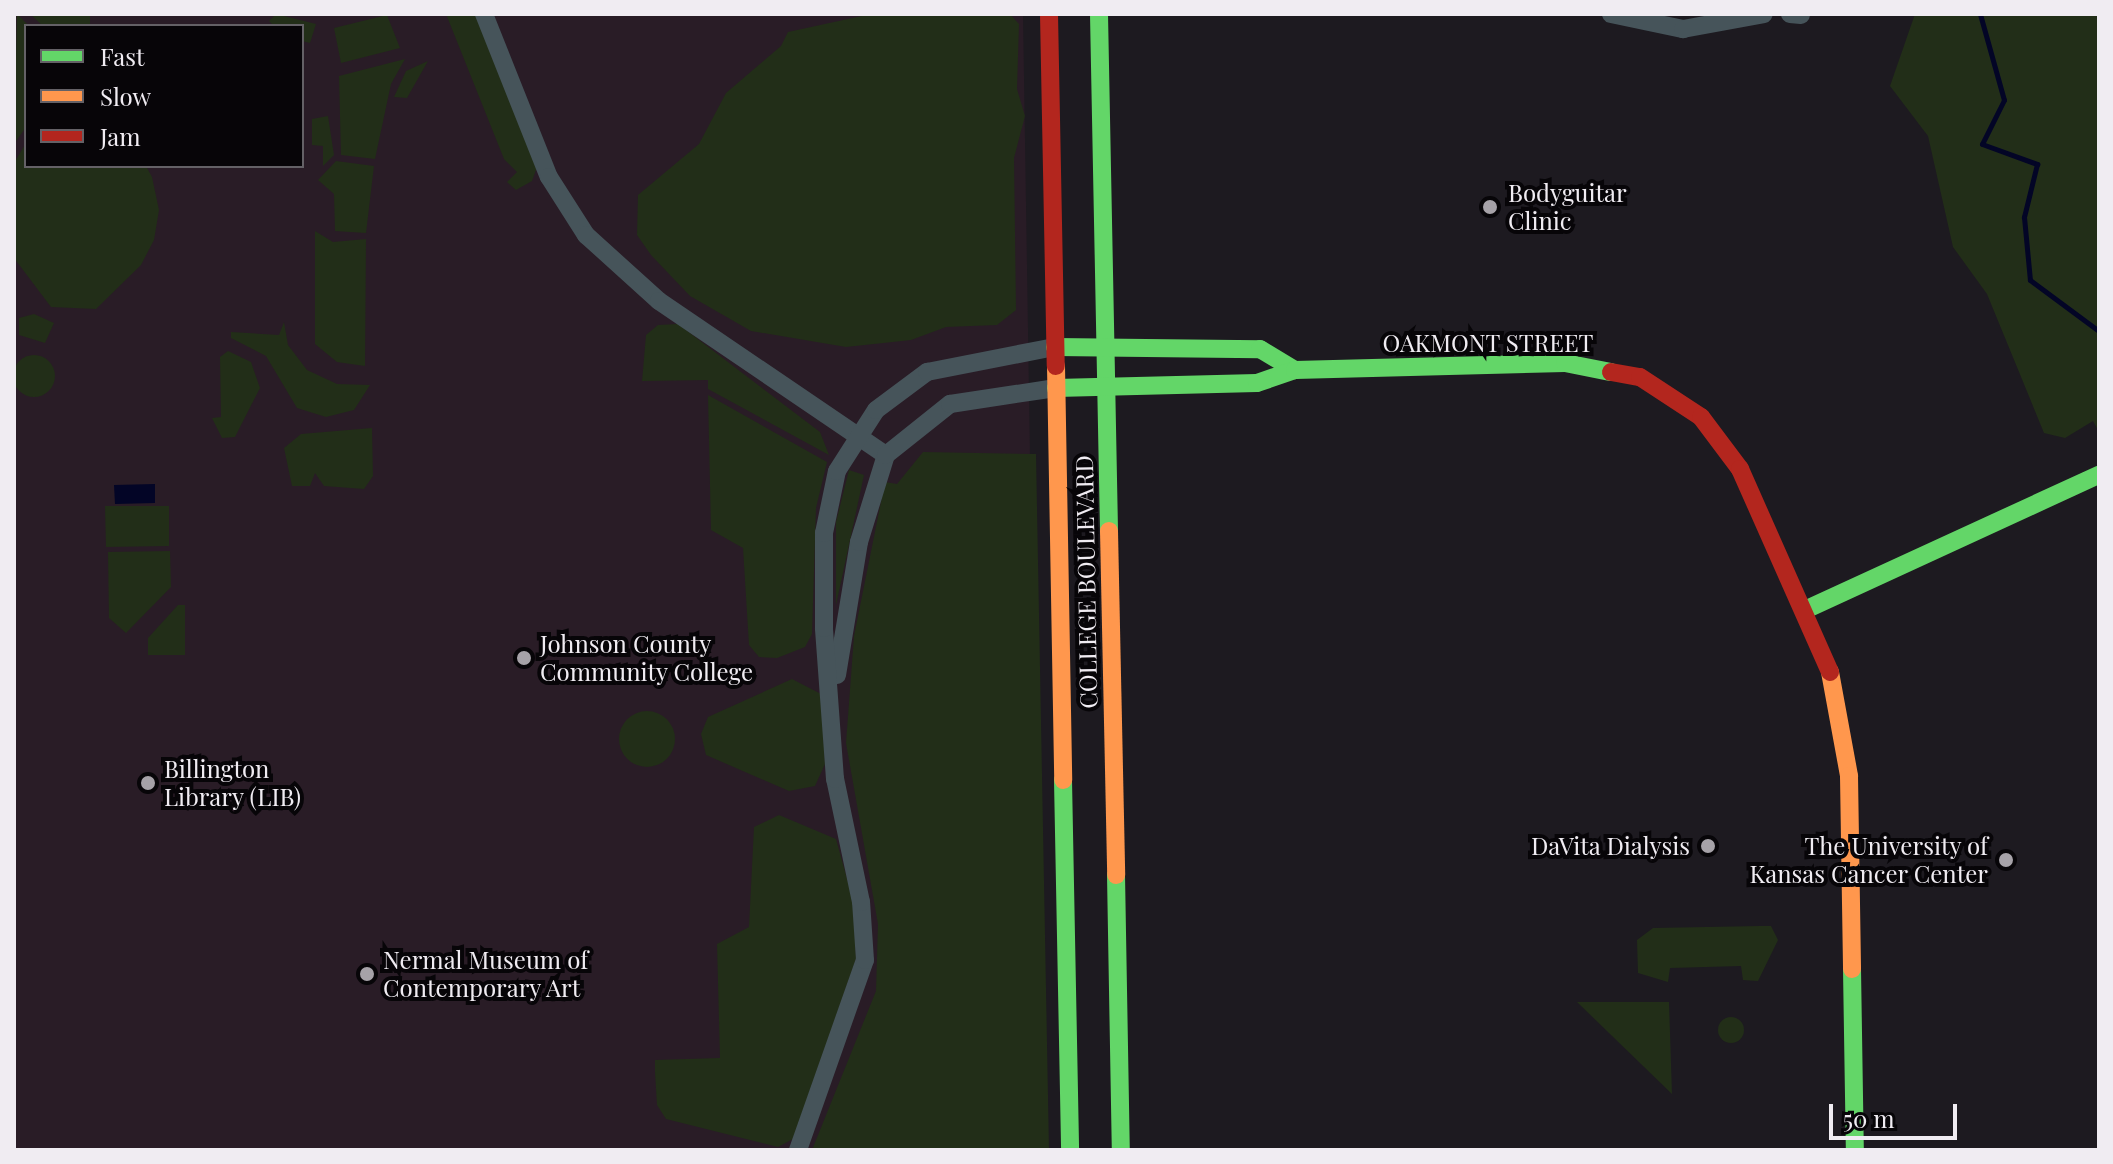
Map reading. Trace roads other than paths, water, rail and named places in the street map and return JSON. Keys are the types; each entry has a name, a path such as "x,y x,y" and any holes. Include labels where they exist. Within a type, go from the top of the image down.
{"main road":[{"name":"COLLEGE BOULEVARD","path":"1049,14 1070,1150"},
{"name":"COLLEGE BOULEVARD","path":"1099,14 1121,1150"},
{"path":"1055,347 1260,349 1295,370"},
{"name":"OAKMONT STREET","path":"1056,388 1257,383 1295,370 1565,363 1607,367 1659,386 1722,441 1807,609 1840,699 1847,748 1855,1150"},
{"path":"1807,609 2099,475"}],"street":[{"path":"484,14 549,177 586,235 650,294 853,438 886,455"},
{"path":"1611,14 1683,29 1764,14"},
{"path":"1790,14 1801,15"},
{"path":"798,1150 865,960 835,779 824,533 853,438 876,410 927,372 1055,347"},
{"path":"833,702 859,542 886,455 950,404 1056,388"}],"water":[{"path":"155,484 155,503 115,504 114,485"}],"waterway":[{"path":"1980,14 2004,100 1982,144 2037,164 2024,217 2030,280 2099,331"}],"place":[{"name":"Bodyguitar Clinic","path":"1490,207"},
{"name":"Johnson County Community College","path":"524,658"},
{"name":"Billington Library (LIB)","path":"148,783"},
{"name":"DaVita Dialysis","path":"1708,846"},
{"name":"The University of Kansas Cancer Center","path":"2006,860"},
{"name":"Nermal Museum of Contemporary Art","path":"367,974"}]}
